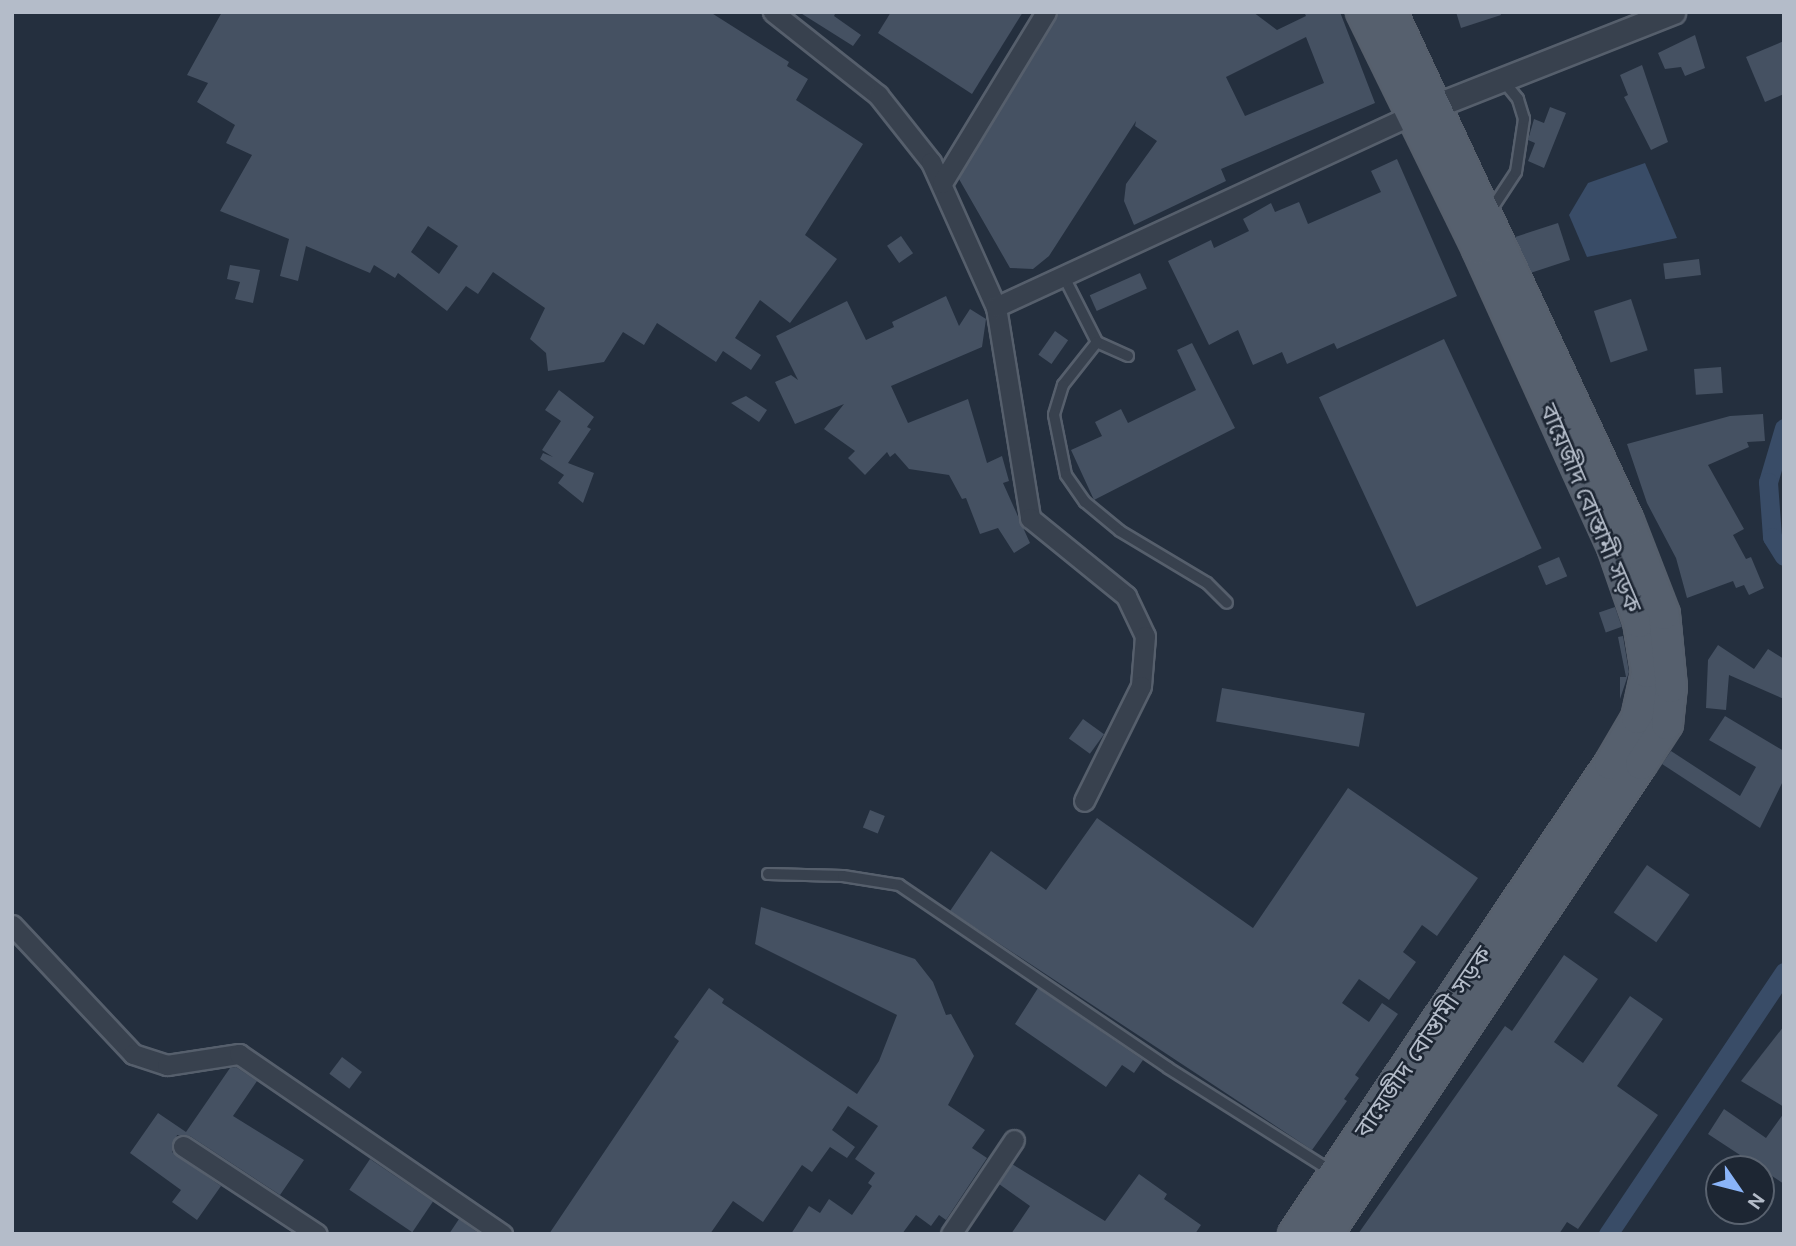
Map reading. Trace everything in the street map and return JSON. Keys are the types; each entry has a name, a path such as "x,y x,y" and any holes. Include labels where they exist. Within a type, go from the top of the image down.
{"main road":[{"name":"বায়েজীদ বোস্তামী সড়ক","path":"1327,1234 1667,724 1671,687 1664,614 1628,521 1486,216 1362,12"},
{"name":"বায়েজীদ বোস্তামী সড়ক","path":"1294,1234 1610,764 1637,718 1647,672 1639,622 1613,547 1423,110 1391,12"}],"street":[{"path":"774,12 878,95 942,183 996,307 1030,518 1126,596 1145,636 1141,687 1084,801"},
{"path":"942,183 1046,12"},
{"path":"996,307 1423,110 1672,12"},
{"path":"12,925 133,1054 167,1065 239,1054 502,1234"},
{"path":"951,1234 1014,1140"},
{"path":"183,1146 317,1234"}],"lane":[{"path":"1486,216 1516,172 1524,119 1517,99 1501,79"},
{"path":"1063,275 1097,342 1128,356"},
{"path":"1097,342 1063,385 1054,415 1066,475 1085,502 1120,531 1207,583 1227,603"},
{"path":"768,874 843,876 899,885 1168,1068 1335,1173"}],"water":[{"path":"1645,163 1677,238 1587,257 1569,215 1588,183"}],"building":[{"path":"222,12 710,12 789,62 787,66 808,79 796,100 863,144 805,235 837,259 790,323 760,300 735,338 761,355 751,370 723,351 716,362 657,323 644,345 623,332 604,362 548,371 546,353 530,339 545,308 493,272 478,294 466,286 447,311 398,273 395,278 374,265 370,273 306,246 298,281 280,276 289,239 220,211 252,155 226,143 235,125 197,102 208,83 187,75","holes":["428,226 458,246 439,274 411,252"]},
{"path":"799,12 836,12 834,16 861,35 853,46"},
{"path":"891,12 1023,12 972,94 878,33"},
{"path":"1058,12 1253,12 1277,30 1306,16 1304,12 1340,12 1375,103 1221,169 1226,181 1134,225 1124,201 1126,184 1157,141 1135,126 1136,121 1049,256 1033,269 1010,268 959,179","holes":["1306,37 1324,83 1245,116 1226,77"]},
{"path":"1456,12 1500,12 1501,15 1461,28"},
{"path":"1695,35 1705,68 1685,76 1681,67 1665,69 1658,53"},
{"path":"1784,41 1784,94 1765,102 1746,57"},
{"path":"1642,65 1668,142 1651,150 1624,97 1628,95 1620,75"},
{"path":"1550,107 1566,113 1544,168 1528,161 1535,143 1528,140 1534,119 1544,123"},
{"path":"1397,159 1457,296 1337,349 1334,343 1287,364 1282,352 1253,365 1238,330 1209,345 1168,261 1211,240 1214,248 1249,231 1243,219 1271,203 1275,212 1299,202 1308,224 1381,192 1371,171"},
{"path":"1558,223 1570,260 1527,274 1515,237"},
{"path":"901,236 913,253 899,263 887,246"},
{"path":"1699,259 1701,275 1665,279 1663,263"},
{"path":"230,265 260,270 253,303 235,299 240,282 227,279"},
{"path":"1140,273 1147,289 1097,311 1090,295"},
{"path":"946,296 959,326 970,309 986,319 982,347 891,386 908,423 968,399 987,463 1002,456 1009,481 1003,483 1030,543 1014,553 998,528 980,534 966,498 962,499 949,475 909,469 895,453 890,457 887,452 865,475 848,458 855,451 824,429 844,404 795,424 775,382 791,375 798,380 776,336 847,301 866,340 894,327 892,322"},
{"path":"1631,299 1648,350 1611,362 1594,311"},
{"path":"1055,331 1068,340 1051,364 1038,355"},
{"path":"1444,339 1542,548 1417,607 1319,397"},
{"path":"1192,343 1235,428 1094,500 1071,450 1102,436 1095,422 1121,409 1128,423 1196,390 1177,350"},
{"path":"1721,367 1723,393 1696,395 1694,369"},
{"path":"559,390 594,417 587,427 591,429 568,463 594,473 583,503 558,483 564,475 540,459 543,453 553,457 542,450 561,421 545,410"},
{"path":"746,396 767,410 759,422 731,403"},
{"path":"1763,414 1765,441 1747,442 1749,447 1708,465 1744,529 1733,535 1746,559 1751,557 1764,588 1749,595 1744,585 1736,588 1733,581 1687,598 1676,558 1647,503 1627,444 1730,416"},
{"path":"1559,557 1567,576 1546,585 1538,566"},
{"path":"1615,607 1622,627 1606,632 1599,613"},
{"path":"1623,636 1629,672 1620,699 1620,677 1626,677 1618,637"},
{"path":"1718,645 1754,669 1768,649 1784,659 1784,699 1729,675 1726,710 1706,708 1708,660"},
{"path":"1222,688 1365,713 1359,747 1216,721"},
{"path":"1725,716 1784,751 1784,779 1760,828 1662,764 1671,751 1740,796 1756,767 1709,740"},
{"path":"1083,719 1104,734 1090,754 1069,738"},
{"path":"1348,788 1478,878 1437,936 1422,925 1403,952 1416,962 1389,1000 1359,979 1342,1003 1369,1022 1382,1003 1398,1014 1355,1075 1359,1078 1344,1099 1347,1101 1312,1150 950,911 991,851 1046,890 1097,818 1253,928"},
{"path":"870,810 885,816 878,834 863,828"},
{"path":"1647,865 1690,895 1656,942 1614,913"},
{"path":"761,907 915,959 933,982 946,1015 951,1014 974,1056 948,1105 985,1130 972,1148 987,1158 946,1220 939,1215 931,1226 916,1215 902,1234 791,1234 809,1206 820,1213 829,1199 852,1215 872,1186 868,1183 875,1173 855,1159 878,1126 848,1106 832,1130 855,1147 847,1158 830,1147 812,1172 802,1165 763,1222 733,1201 710,1234 549,1234 679,1041 674,1037 709,988 724,999 722,1003 857,1094 879,1061 897,1015 755,944"},
{"path":"1564,955 1598,979 1554,1042 1583,1063 1630,996 1663,1019 1617,1086 1658,1115 1578,1229 1567,1222 1559,1234 1358,1234 1505,1026 1512,1031"},
{"path":"1038,988 1143,1060 1134,1073 1122,1065 1106,1087 1015,1024"},
{"path":"1784,1026 1784,1107 1741,1081"},
{"path":"342,1057 362,1072 349,1089 329,1074"},
{"path":"236,1067 257,1081 233,1116 304,1160 280,1195 190,1136 177,1135 172,1152 221,1186 197,1220 172,1202 181,1190 130,1153 158,1113 186,1132 230,1068"},
{"path":"1724,1109 1766,1138 1784,1113 1784,1184 1775,1178 1775,1155 1740,1155 1708,1134"},
{"path":"370,1159 433,1201 412,1232 349,1190"},
{"path":"1012,1164 1105,1221 1139,1174 1167,1194 1164,1199 1201,1225 1195,1234 1011,1234 1030,1206 999,1184"},
{"path":"459,1219 480,1234 449,1234"}],"waterway":[{"path":"1784,428 1768,482 1772,537 1784,556"},
{"path":"1608,1234 1784,972"}]}
